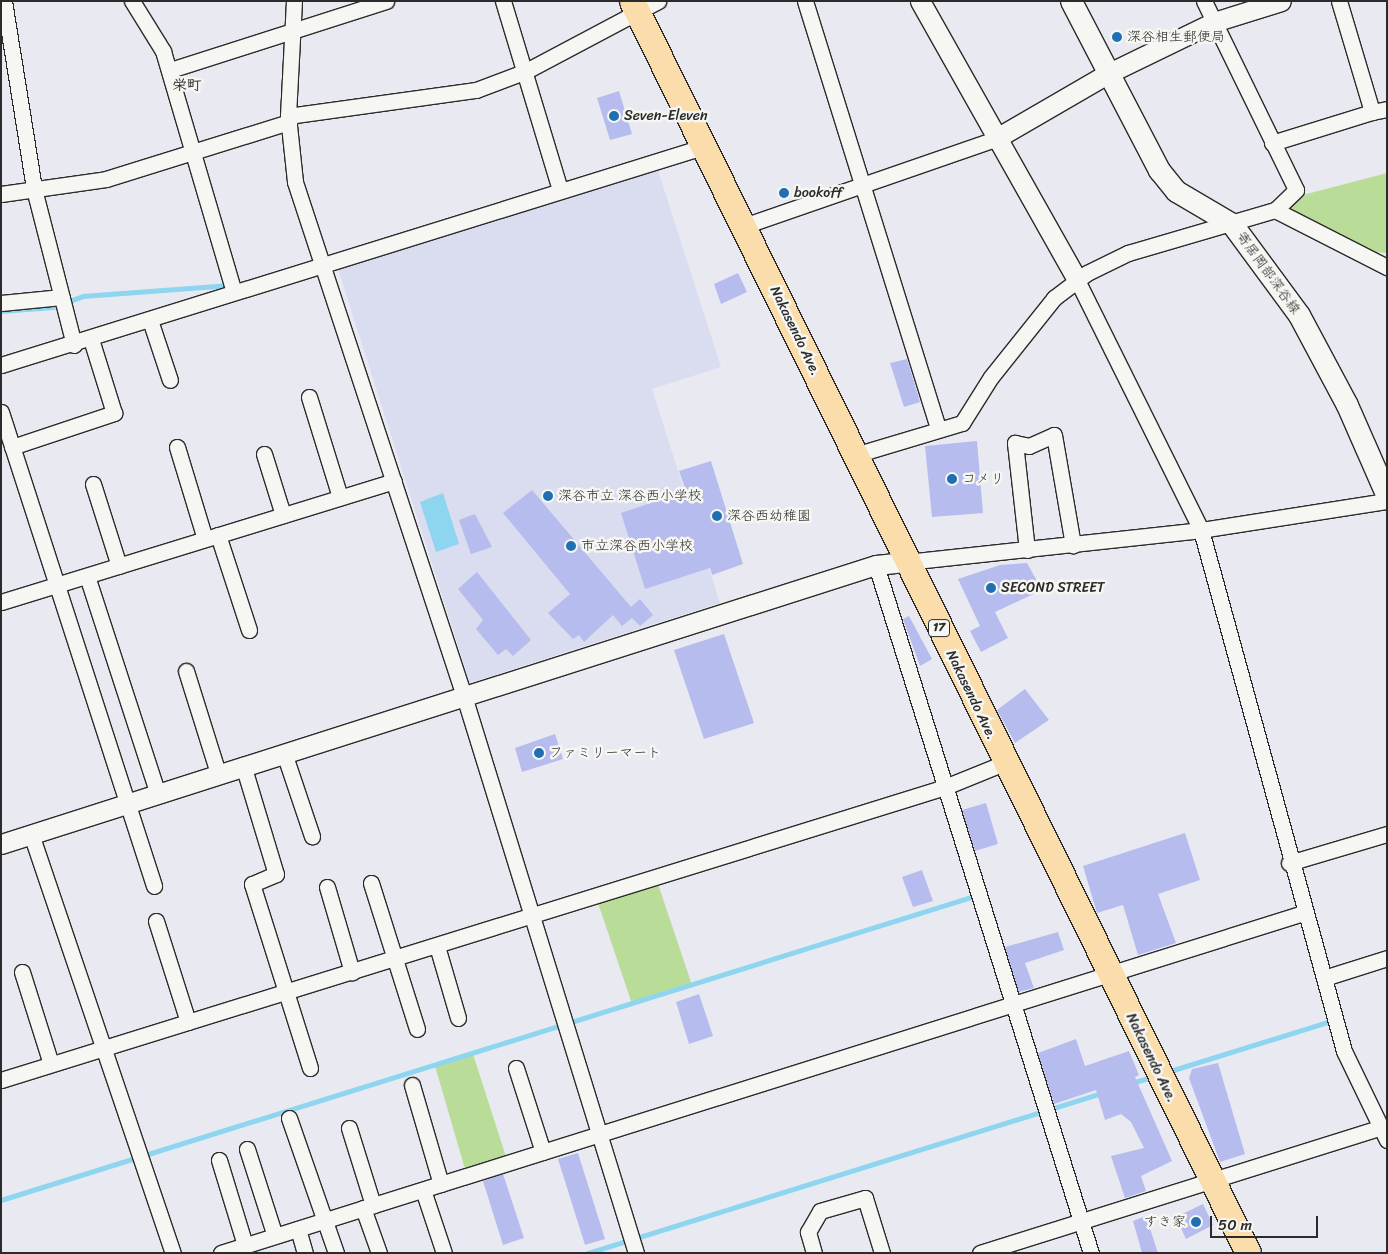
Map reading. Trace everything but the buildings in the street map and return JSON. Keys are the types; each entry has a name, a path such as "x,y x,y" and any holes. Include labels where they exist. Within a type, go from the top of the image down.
{"highway":[{"name":"Nakasendo Ave.","path":"643,5 744,226 1004,763 1248,1253"}],"main road":[{"name":"寄居岡部深谷線","path":"1071,1 1107,74 1159,170 1176,191 1232,224 1299,315 1347,405 1387,496"}],"street":[{"path":"4,1 34,189 74,345"},
{"path":"132,1 151,28 170,70 234,292"},
{"path":"294,1 289,119 295,182 324,264 464,696 636,1253"},
{"path":"170,70 386,1"},
{"path":"503,1 560,190"},
{"path":"805,1 861,188 938,429"},
{"path":"920,1 995,140 1076,280 1201,530 1303,914 1324,978 1344,1050 1384,1134 1212,1179 980,1253"},
{"path":"856,455 962,423 1030,328 1076,280 1128,253 1275,210 1296,190 1204,1"},
{"path":"744,226 861,188 995,140 1107,74 1214,22 1281,1"},
{"path":"1340,1 1372,112"},
{"path":"1,194 106,179 289,119 429,100 476,90 524,72 643,5"},
{"path":"1272,143 1387,108"},
{"path":"1,365 74,345 234,292 706,146"},
{"path":"1275,210 1387,267"},
{"path":"1,304 62,296"},
{"path":"150,320 170,380"},
{"path":"12,447 114,413 91,339"},
{"path":"309,397 340,497"},
{"path":"1,412 54,586 128,802 154,886"},
{"path":"1028,550 1015,443 1028,446 1054,435 1073,545"},
{"path":"177,448 249,630"},
{"path":"264,454 283,515"},
{"path":"1,602 394,481"},
{"path":"93,484 119,566"},
{"path":"1,844 157,792 876,565 1201,530 1387,501"},
{"path":"876,565 1091,1253"},
{"path":"87,576 157,792"},
{"path":"186,671 218,773"},
{"path":"284,753 312,836"},
{"path":"1,1080 532,917 945,787 1004,763"},
{"path":"243,766 276,874 252,884 310,1068"},
{"path":"31,834 106,1047 173,1253"},
{"path":"1289,863 1387,834"},
{"path":"371,883 417,1029"},
{"path":"327,887 352,972"},
{"path":"221,1253 254,1247 275,1236 543,1152 599,1132 1303,914"},
{"path":"156,922 188,1022"},
{"path":"437,946 458,1018"},
{"path":"1324,978 1387,958"},
{"path":"22,972 51,1064"},
{"path":"516,1068 543,1152"},
{"path":"412,1085 441,1184"},
{"path":"289,1118 336,1253"},
{"path":"349,1128 379,1253"},
{"path":"247,1149 275,1236"},
{"path":"219,1160 254,1247"},
{"path":"423,1190 444,1253"},
{"path":"814,1253 808,1232 820,1211 865,1198 882,1253"},
{"path":"298,1229 305,1253"}],"shaded area":[{"name":"深谷市立 深谷西小学校","path":"657,167 721,367 652,389 720,603 470,683 338,269"}],"green space":[{"path":"1387,173 1387,253 1371,252 1290,211 1288,201 1299,196"},
{"path":"656,878 692,985 632,1004 596,897"},
{"path":"473,1054 508,1163 467,1176 435,1066"}],"water":[{"path":"443,493 459,544 436,552 420,502"}],"waterway":[{"path":"1,311 53,307 83,296 230,285"},
{"path":"1,1200 978,895"},
{"path":"1167,1072 1334,1020"},
{"path":"1131,1083 1152,1077"},
{"path":"588,1253 1102,1093"}],"place":[{"name":"深谷相生郵便局","path":"1117,37"},
{"name":"Seven-Eleven","path":"614,116"},
{"name":"bookoff","path":"784,193"},
{"name":"コメリ","path":"952,479"},
{"name":"深谷市立 深谷西小学校","path":"548,496"},
{"name":"深谷西幼稚園","path":"717,516"},
{"name":"市立深谷西小学校","path":"571,546"},
{"name":"SECOND STREET","path":"991,588"},
{"name":"ファミリーマート","path":"539,753"},
{"name":"すき家","path":"1196,1222"}],"district":[{"name":"栄町","path":"187,86"}]}
